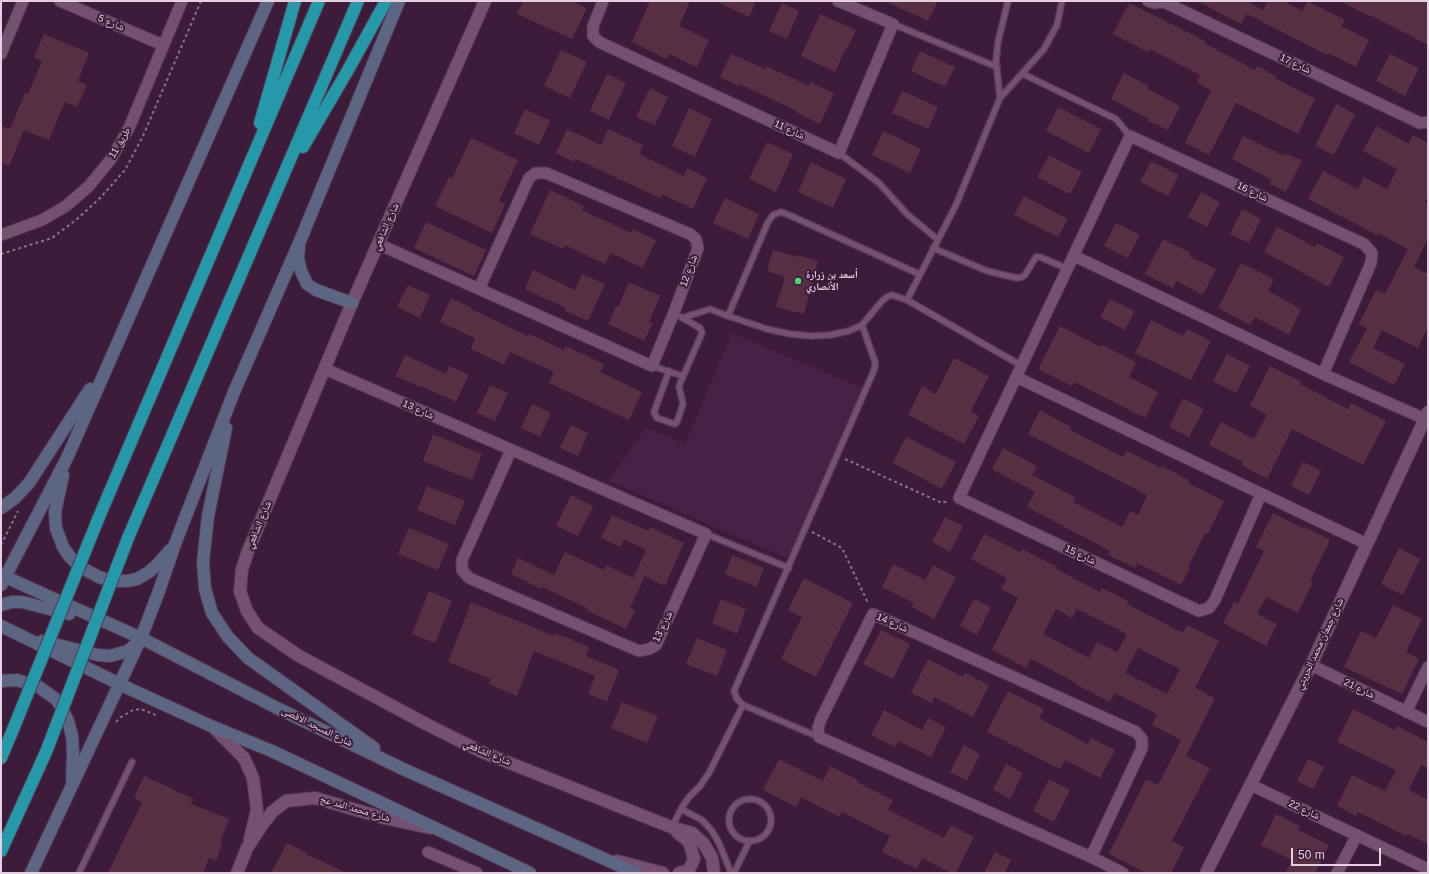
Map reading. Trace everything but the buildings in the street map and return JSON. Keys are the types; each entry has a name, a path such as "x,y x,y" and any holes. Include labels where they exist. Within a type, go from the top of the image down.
{"highway":[{"path":"245,174 295,1"},
{"path":"1,758 99,517 319,1"},
{"path":"1,852 46,752 128,538 358,1"},
{"path":"278,189 348,70 386,1"}],"main road":[{"path":"2,579 67,458 268,1"},
{"path":"31,873 141,638 175,544 234,392 300,241 399,1"},
{"path":"300,241 298,258 301,271 307,284 316,290 352,303"},
{"path":"1,508 9,504 22,491 37,472 110,358"},
{"path":"234,392 216,474 205,544 203,580 212,613 228,637 248,658 403,769"},
{"path":"67,458 58,497 55,522 63,547 80,567 99,577 111,581 122,582 132,580 143,576 153,569 175,544"},
{"name":"شارع المسجد الاقصى","path":"2,579 141,638 275,707 403,769 636,873"},
{"path":"1,604 22,602 109,625"},
{"path":"1,626 120,684 211,726 274,752 530,873"},
{"path":"16,634 98,655 110,656 128,651 141,638"},
{"path":"1,681 17,680 39,687 62,707 72,736 74,753 72,787"}],"street":[{"path":"1,54 23,1"},
{"name":"شارع 5","path":"60,1 163,45"},
{"name":"طريق 11","path":"1,235 42,220 66,206 90,186 111,159 129,128 182,1"},
{"name":"شارع الشافعي","path":"486,1 324,369 242,569 240,591 247,611 258,628 299,656 426,724 482,752 672,827 692,833 704,844 712,858 714,873"},
{"name":"شارع 11","path":"603,1 593,26 593,36 599,42 839,153"},
{"path":"838,1 893,24 839,153"},
{"path":"1148,1 1154,3 1164,1"},
{"name":"شارع 17","path":"1164,1 1420,123 1428,122"},
{"path":"959,498 1130,136"},
{"name":"شارع 16","path":"1130,136 1364,244 1372,253 1371,263 1323,374"},
{"name":"شارع 12","path":"479,289 529,178 536,173 546,173 690,234 696,239 698,248 678,316 652,366"},
{"path":"378,244 652,366"},
{"path":"1074,256 1323,374 1426,416"},
{"name":"شارع 13","path":"324,369 706,534 656,645 639,651 469,578 462,570 462,560 511,450"},
{"path":"1016,377 1367,544"},
{"name":"شارع جمعان محمد الحريتي","path":"1206,873 1311,665 1426,416"},
{"name":"شارع 15","path":"959,498 1199,611 1209,608 1215,600 1261,494"},
{"name":"شارع 14","path":"819,737 818,728 821,720 873,614 1136,732 1142,739 1142,748 1090,857"},
{"name":"شارع 21","path":"1311,665 1428,722"},
{"path":"1406,712 1428,667"},
{"name":"شارع محمد المد عج","path":"211,726 244,758 253,778 257,810 247,848 236,873"},
{"path":"819,737 1123,873"},
{"name":"شارع 22","path":"1251,785 1428,869"},
{"name":"شارع محمد المد عج","path":"247,848 276,808 286,801 315,798 384,818 437,830"},
{"name":"شارع الشافعي","path":"672,827 689,842 694,858 688,870 679,873"},
{"path":"1337,873 1357,835"},
{"path":"428,852 477,873"},
{"path":"604,858 663,873"}],"lane":[{"path":"1000,98 997,67 998,42 1008,1"},
{"path":"907,300 937,238 956,205 1000,98 1039,56 1050,40 1057,25 1062,1"},
{"path":"893,24 997,67"},
{"path":"1023,74 1116,119 1130,136"},
{"path":"839,153 879,183 907,214 937,238"},
{"path":"728,316 768,222 773,215 781,212 919,274"},
{"path":"933,248 987,271 1017,278 1025,275 1036,257 1040,257 1068,269"},
{"path":"678,316 708,309 767,329 790,334 812,336 830,335 862,325 887,297 892,295 907,300 1022,366"},
{"path":"669,371 654,412 656,418 672,424 677,422 683,404 679,388 702,333 700,328 678,316"},
{"path":"819,737 743,705 737,699 734,691 789,568 836,455 875,367 874,356 862,325"},
{"path":"652,366 683,376"},
{"path":"706,534 789,568"},
{"path":"672,827 689,797 700,786 709,773 743,705"},
{"path":"79,873 132,762"},
{"path":"732,873 749,842 761,838 769,829 771,823 768,810 765,805 760,801 747,799 736,804 732,809 728,821 732,833 749,842"},
{"path":"681,809 702,820 712,831 732,873"}],"path":[{"path":"836,455 942,503 959,498"},
{"path":"1,545 23,502 22,491"},
{"path":"805,529 842,548 873,614"},
{"path":"115,724 121,717 133,710 141,709 164,719"}],"shaded area":[{"path":"732,333 863,388 791,560 609,481 646,427 685,444"}],"place":[{"name":"أسعد بن زرارة الأنصاري","path":"798,281"}]}
